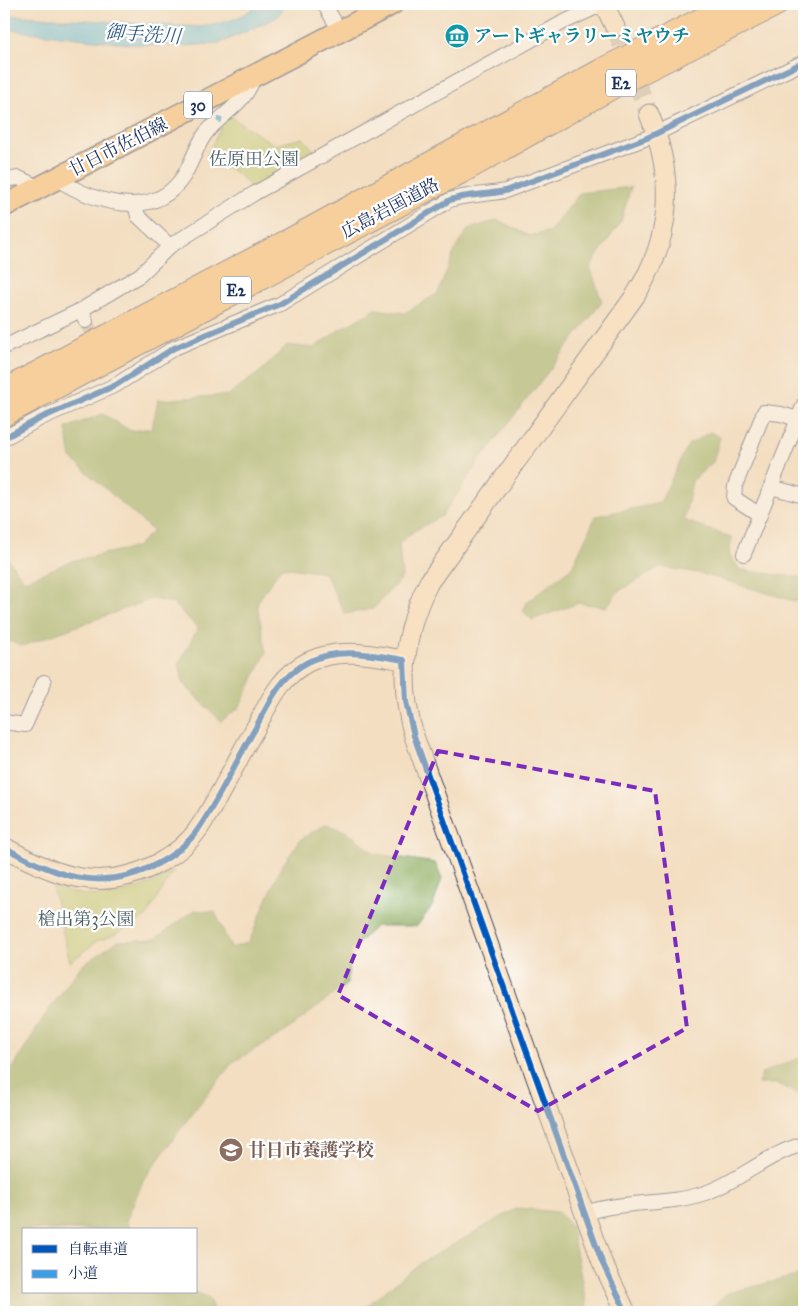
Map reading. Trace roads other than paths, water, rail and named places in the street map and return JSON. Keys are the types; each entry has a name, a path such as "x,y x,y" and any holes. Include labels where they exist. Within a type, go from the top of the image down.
{"highway":[{"name":"広島岩国道路","path":"4,391 289,241 608,67 733,4"},
{"name":"広島岩国道路","path":"4,414 469,167 617,84 776,4"}],"main road":[{"name":"廿日市佐伯線","path":"4,206 392,4"}],"street":[{"path":"324,4 340,31"},
{"path":"4,347 83,316 140,275 170,246 255,193 562,23 604,4 615,27"},
{"path":"4,438 174,348 280,304 450,200 464,195 482,196 505,191 657,132 804,62"},
{"path":"4,180 19,178 48,183 97,199 135,205 155,198 172,189 183,177 202,138 245,95 255,76"},
{"path":"626,1312 602,1262 414,736 406,702 404,660 414,614 429,582 635,296 651,269 662,238 667,189 665,162 657,132 649,114"},
{"path":"135,205 138,216 170,246"},
{"path":"744,554 801,420 804,404"},
{"path":"760,515 734,498 735,486 764,412 781,414 801,420"},
{"path":"771,487 804,496"},
{"path":"4,847 51,871 73,878 96,880 140,873 164,861 181,848 199,829 271,698 286,677 308,662 331,654 361,654 404,660"},
{"path":"4,722 25,725 44,682"},
{"path":"585,1213 616,1205 692,1197 733,1180 775,1155 804,1144"}],"water":[{"name":"御手洗川","path":"257,4 287,4 276,18 221,43 185,46 128,44 4,29 4,15 201,27 238,17"}],"tunnel":[{"path":"615,27 649,114"},
{"path":"86,321 110,373"}],"place":[{"name":"アートギャラリーミヤウチ","path":"457,36"},
{"name":"廿日市養護学校","path":"231,1150"}],"park label":[{"name":"佐原田公園","path":"254,159"},
{"name":"槍出第3公園","path":"86,919"}]}
